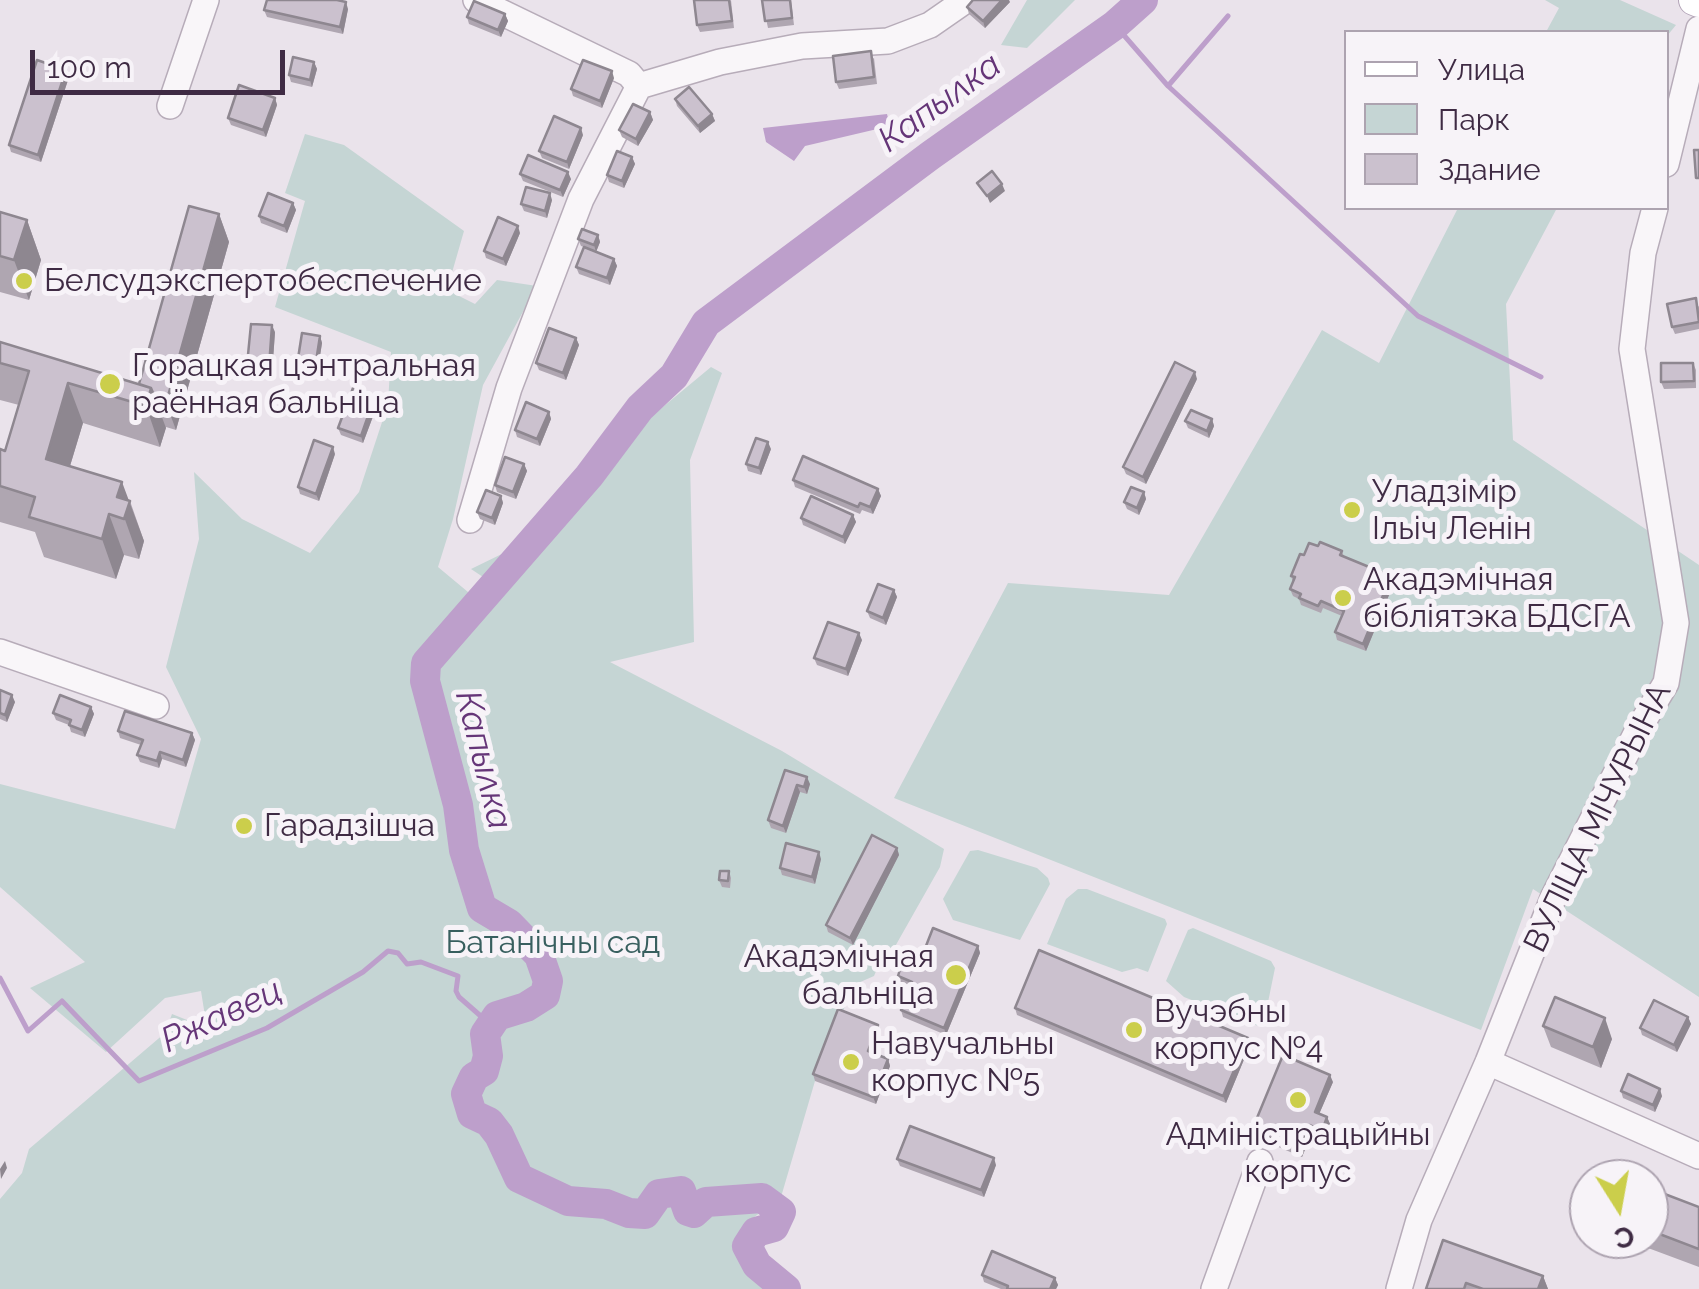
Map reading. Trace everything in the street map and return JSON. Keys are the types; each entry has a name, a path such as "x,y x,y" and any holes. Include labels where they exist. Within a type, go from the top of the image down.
{"street":[{"path":"170,106 206,0"},
{"path":"476,0 629,74 639,86"},
{"path":"470,520 509,388 581,199 639,86 720,62 802,46 888,41 930,26 966,0"},
{"path":"1669,152 1699,29"},
{"name":"ВУЛІЦА МІЧУРЫНА","path":"1399,1289 1419,1220 1554,896 1666,682 1676,623 1632,349 1643,253 1654,210"},
{"path":"0,652 156,706"},
{"path":"1488,1062 1699,1156"},
{"path":"1214,1289 1260,1162"}],"green space":[{"path":"1027,0 1075,0 1027,48 1001,45"},
{"path":"1545,0 1620,0 1676,25 1669,34 1669,30 1547,30 1559,8"},
{"name":"Батанічны сад","path":"305,134 344,145 464,231 447,290 475,304 497,280 537,286 483,385 453,519 438,567 488,603 501,589 471,569 549,531 652,416 711,367 722,373 690,460 694,642 610,662 782,751 944,849 940,867 884,966 858,983 840,1016 815,1081 781,1197 753,1218 744,1267 764,1289 0,1289 0,1199 22,1173 29,1149 165,1033 172,1014 192,1022 205,1016 201,991 165,998 106,1052 30,988 85,962 0,887 0,784 175,829 201,739 166,667 199,539 194,472 242,519 310,553 359,492 388,404 391,352 275,307 305,201 285,193"},
{"path":"1457,210 1556,210 1506,304 1513,440 1699,565 1699,997 1533,889 1481,1030 894,798 1008,583 1169,595 1322,330 1379,363"},
{"path":"970,851 1037,868 1048,878 1050,884 1020,940 953,920 943,899"},
{"path":"1078,889 1165,919 1167,924 1148,972 1137,968 1122,972 1047,944 1066,899"},
{"path":"1193,928 1271,961 1275,968 1264,1022 1258,1026 1184,997 1166,981 1188,930"}],"shaded area":[{"path":"887,114 890,126 805,146 794,161 766,142 763,128"}],"building":[{"path":"267,0 346,2 340,27 264,10"},
{"path":"694,0 729,0 732,21 697,25"},
{"path":"762,0 790,0 792,18 765,21"},
{"path":"973,0 1002,0 983,21 967,7"},
{"path":"474,1 505,14 498,30 467,17"},
{"path":"871,51 874,77 836,82 833,56"},
{"path":"293,57 314,62 310,80 289,75"},
{"path":"37,60 66,70 38,155 9,145"},
{"path":"583,60 612,71 600,101 571,89"},
{"path":"239,85 275,98 263,130 228,118"},
{"path":"689,87 712,114 698,126 675,99"},
{"path":"633,104 650,112 636,139 619,130"},
{"path":"554,116 581,128 567,162 539,151"},
{"path":"1694,150 1699,150 1699,178 1696,178"},
{"path":"617,151 632,157 622,181 607,175"},
{"path":"528,155 568,172 560,190 520,174"},
{"path":"992,171 1002,184 987,196 977,183"},
{"path":"526,187 550,193 545,211 521,204"},
{"path":"268,193 293,203 284,226 259,216"},
{"path":"189,206 219,214 166,403 156,400 151,388 139,384"},
{"path":"0,212 27,220 14,260 0,256"},
{"path":"498,217 518,226 503,259 484,251"},
{"path":"582,229 598,235 594,245 578,239"},
{"path":"584,247 614,259 607,278 576,267"},
{"path":"1696,298 1699,322 1672,327 1667,304"},
{"path":"251,324 272,325 269,367 247,365"},
{"path":"549,328 576,338 563,373 536,363"},
{"path":"302,333 320,336 315,368 297,365"},
{"path":"0,342 151,388 146,406 68,383 46,459 122,482 117,497 130,501 124,519 109,514 102,539 29,517 35,497 0,486 0,449 5,451 29,371 0,363"},
{"path":"1175,362 1195,372 1143,477 1123,467"},
{"path":"1661,363 1693,363 1694,381 1661,382"},
{"path":"353,388 375,396 361,436 338,428"},
{"path":"526,402 549,412 537,439 515,430"},
{"path":"1191,410 1212,419 1207,431 1185,421"},
{"path":"756,438 768,442 759,468 746,464"},
{"path":"314,440 333,447 316,494 298,487"},
{"path":"803,456 878,489 870,507 860,503 858,507 793,480"},
{"path":"505,457 524,464 513,492 495,485"},
{"path":"1131,487 1144,492 1137,508 1124,502"},
{"path":"486,490 501,496 492,518 477,512"},
{"path":"811,496 853,515 843,537 801,518"},
{"name":"Акадэмічная бібліятэка БДСГА","path":"1320,542 1342,551 1340,555 1391,576 1363,644 1335,632 1344,611 1321,601 1318,606 1299,598 1301,594 1290,589 1300,554 1304,555 1309,543 1318,546"},
{"path":"878,584 894,590 883,618 867,611"},
{"path":"828,622 859,633 846,669 814,658"},
{"path":"0,690 12,695 5,715 0,713"},
{"path":"60,695 91,707 82,730 69,725 71,720 53,713"},
{"path":"125,711 192,733 183,760 160,752 157,761 137,755 143,740 118,731"},
{"path":"785,770 807,777 804,787 797,785 783,826 768,820"},
{"path":"872,835 897,848 850,938 826,925"},
{"path":"786,843 819,852 812,877 780,868"},
{"path":"720,871 729,871 728,881 719,880"},
{"path":"933,928 978,946 944,1028 901,1010 912,982 898,976 902,963 917,969"},
{"name":"Вучэбны корпус №4","path":"1039,950 1248,1038 1223,1096 1015,1008"},
{"path":"1555,997 1605,1018 1593,1047 1543,1026"},
{"path":"1654,1000 1688,1017 1674,1045 1640,1028"},
{"name":"Навучальны корпус №5","path":"838,1009 878,1025 868,1051 888,1059 873,1097 813,1074"},
{"name":"Адміністрацыйны корпус","path":"1283,1055 1330,1075 1315,1112 1327,1117 1322,1131 1310,1125 1299,1150 1252,1130"},
{"path":"1628,1074 1660,1089 1653,1105 1621,1091"},
{"path":"910,1126 994,1158 981,1190 897,1159"},
{"path":"1669,1196 1699,1207 1699,1249 1669,1238"},
{"path":"1443,1240 1543,1276 1538,1289 1483,1289 1466,1283 1464,1289 1426,1289"},
{"path":"992,1251 1055,1278 1050,1289 1007,1289 1008,1286 982,1275"}],"waterway":[{"name":"Капылка","path":"786,1289 757,1265 747,1246 756,1232 774,1227 781,1212 762,1198 706,1202 694,1213 688,1211 681,1191 659,1194 645,1214 629,1213 606,1204 568,1201 519,1178 499,1135 489,1122 472,1114 466,1094 474,1077 484,1071 488,1056 485,1034 497,1016 526,1007 545,995 548,981 539,955 509,924 482,908 464,850 458,805 425,681 426,663 589,476 640,408 674,376 706,323 931,155 1115,25 1143,0"},
{"path":"1168,86 1228,16"},
{"path":"1115,25 1168,86 1418,316 1541,377"},
{"name":"Ржавец","path":"0,978 28,1031 62,1001 139,1081 267,1028 363,972 388,951 398,953 407,964 421,962 458,976 459,997 491,1025"}],"place":[{"name":"Белсудэкспертобеспечение","path":"24,281"},
{"name":"Горацкая цэнтральная раённая бальніца","path":"110,384"},
{"name":"Уладзімір Ільіч Ленін","path":"1352,510"},
{"name":"Акадэмічная бібліятэка БДСГА","path":"1343,598"},
{"name":"Гарадзішча","path":"244,826"},
{"name":"Акадэмічная бальніца","path":"956,975"},
{"name":"Вучэбны корпус №4","path":"1134,1030"},
{"name":"Навучальны корпус №5","path":"851,1062"},
{"name":"Адміністрацыйны корпус","path":"1298,1100"}]}
